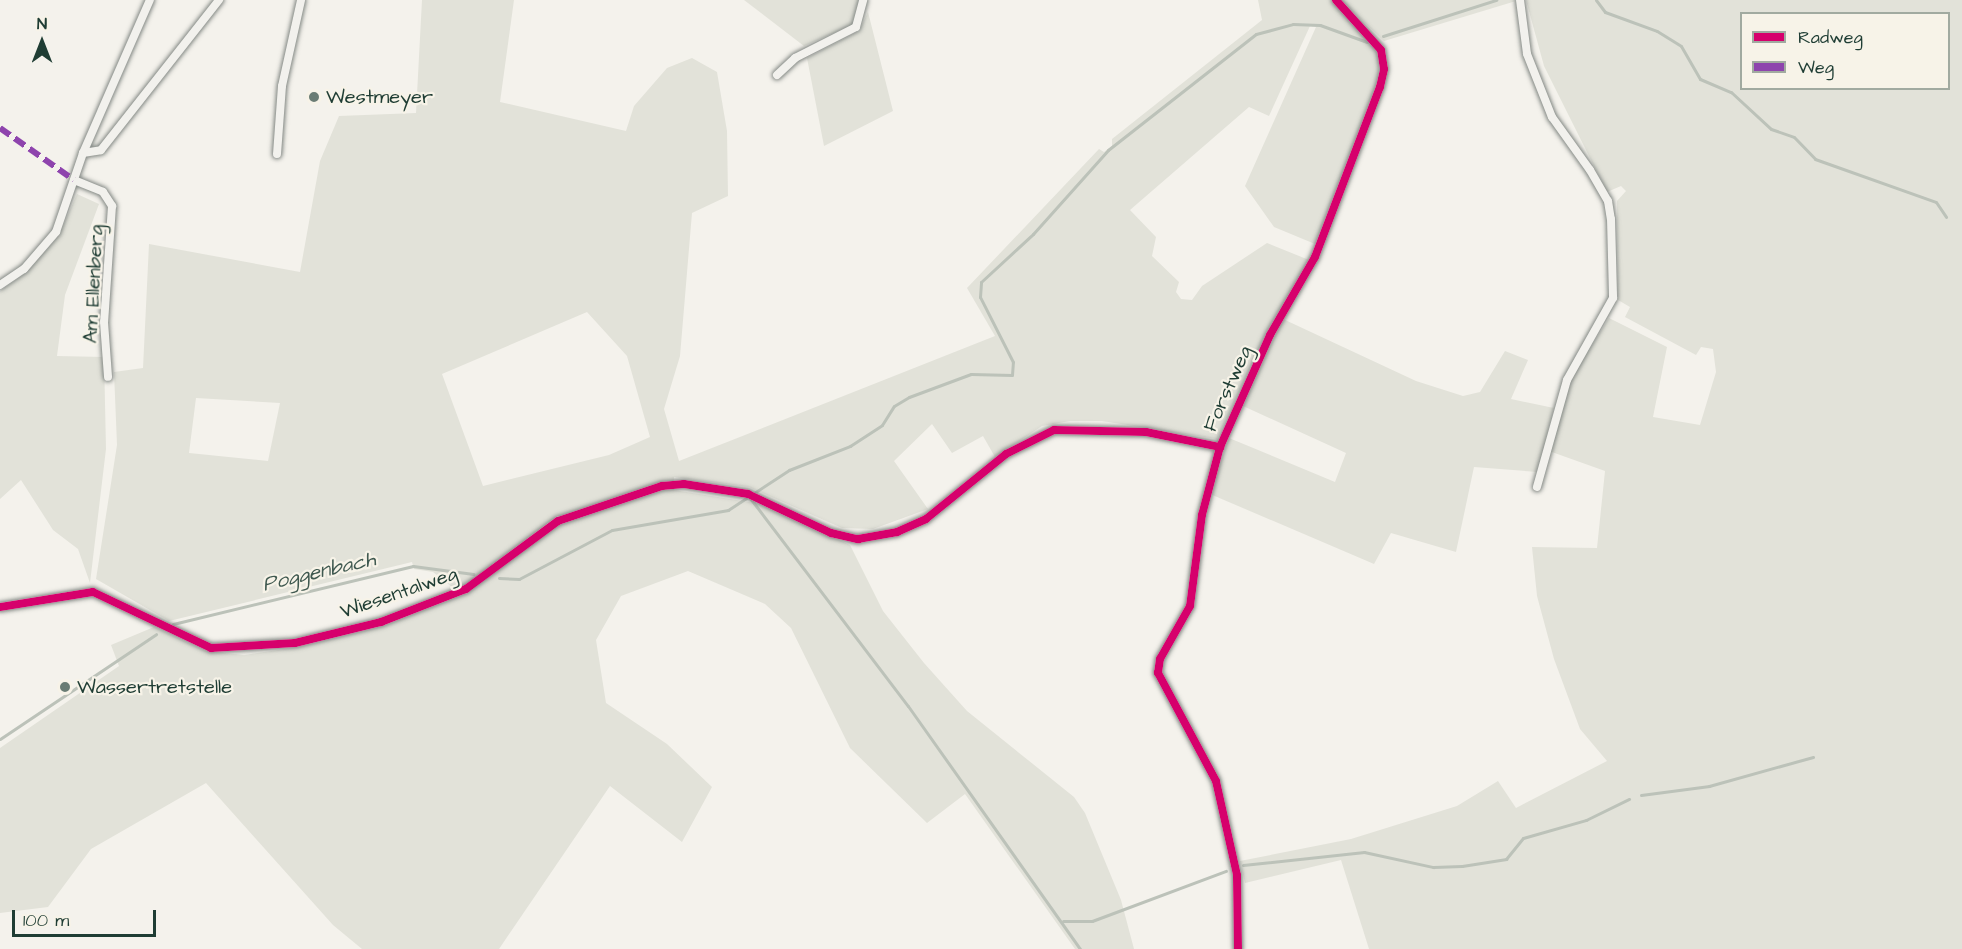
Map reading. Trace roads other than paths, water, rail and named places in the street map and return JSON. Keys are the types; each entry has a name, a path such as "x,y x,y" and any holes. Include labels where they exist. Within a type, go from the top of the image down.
{"street":[{"name":"Am Ellenberg","path":"0,285 24,269 57,232 83,153 150,0"},
{"path":"83,153 100,150 219,0"},
{"path":"277,154 282,86 301,0"},
{"path":"777,75 795,58 856,27 863,0"},
{"name":"Forstweg","path":"1238,949 1237,875 1216,781 1158,673 1160,659 1190,606 1202,515 1220,447 1270,334 1315,257 1380,87 1384,69 1381,50 1336,0"},
{"path":"1520,0 1527,54 1552,117 1590,170 1608,201 1611,219 1613,298 1567,380 1538,487"},
{"name":"Am Ellenberg","path":"74,180 103,192 112,206 104,322 108,377"},
{"name":"Wiesentalweg","path":"0,607 93,592 211,648 295,643 381,622 466,589 558,521 626,496 684,484 748,494 758,496 831,533 875,538 926,519 1006,454 1054,430 1146,432 1220,447"}],"waterway":[{"path":"1383,36 1496,0"},
{"path":"1596,0 1605,12 1657,31 1681,46 1700,79 1731,92 1771,129 1794,137 1815,159 1936,202 1946,217"},
{"path":"499,578 519,579 612,530 728,510 789,470 850,446 882,425 894,406 909,397 971,374 1012,375 1013,362 980,297 981,282 1033,234 1108,150 1256,34 1293,24 1320,25 1367,42"},
{"path":"750,498 908,706 1080,949"},
{"name":"Poggenbach","path":"173,624 413,566 473,574"},
{"name":"Poggenbach","path":"0,739 156,634"},
{"path":"1641,795 1709,786 1813,757"},
{"path":"1243,865 1364,852 1433,867 1462,866 1506,859 1523,838 1586,820 1629,799"},
{"path":"1063,921 1092,921 1226,871"}],"place":[{"name":"Westmeyer","path":"314,97"},
{"name":"Wassertretstelle","path":"65,687"}]}
